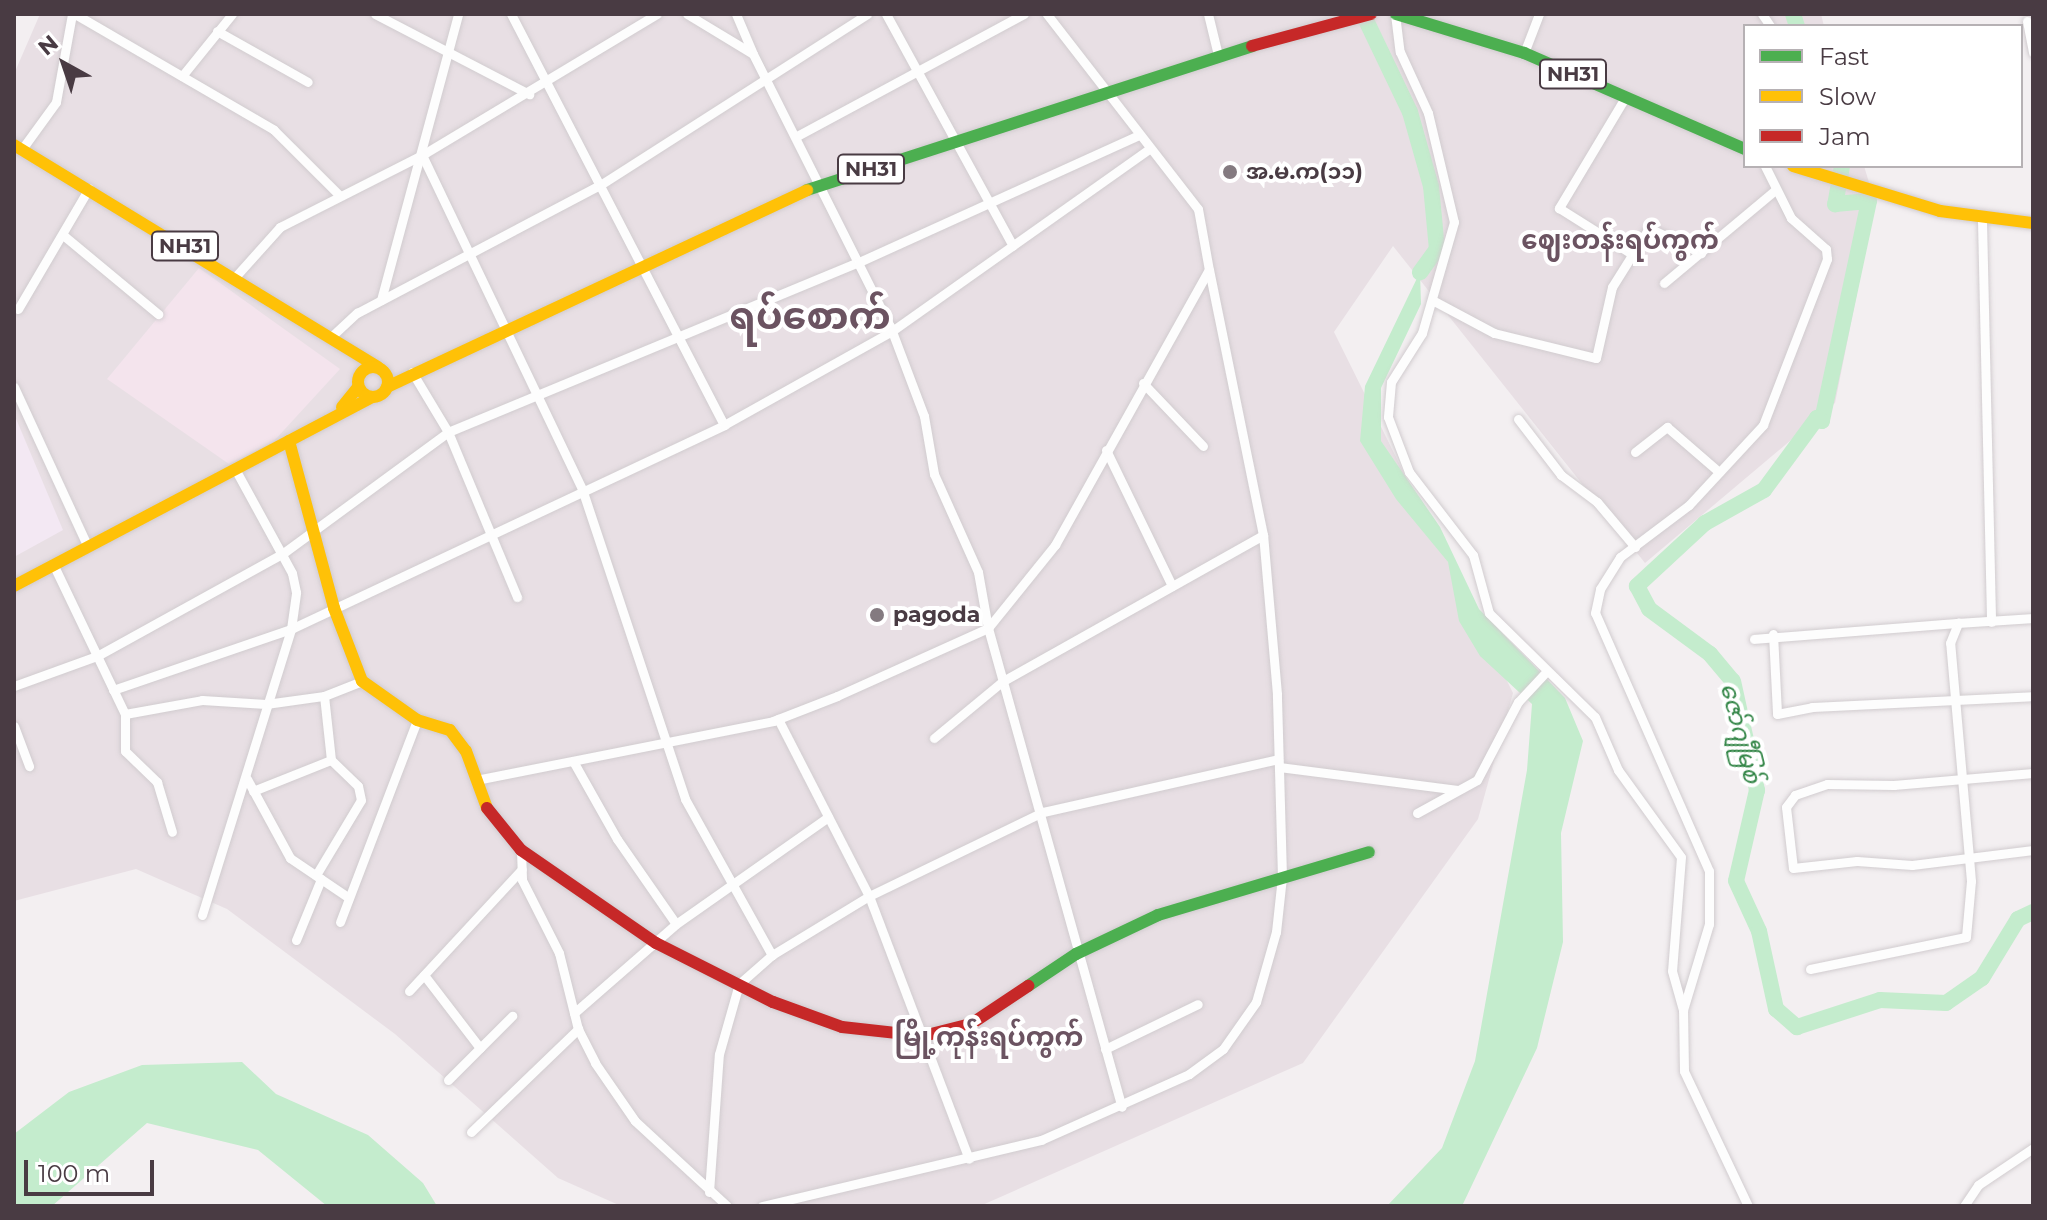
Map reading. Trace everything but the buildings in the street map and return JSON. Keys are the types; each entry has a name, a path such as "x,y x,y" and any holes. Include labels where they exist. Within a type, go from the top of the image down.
{"main road":[{"name":"NH31","path":"372,397 412,372 821,184 956,144 1326,19 1371,14"},
{"name":"NH31","path":"1396,14 1524,53 1743,147"},
{"name":"NH31","path":"17,145 333,335 381,370 412,372"},
{"path":"1800,168 1982,221 2033,223"},
{"path":"14,586 289,441 339,411 372,397 358,384 347,344"},
{"path":"339,411 365,369 381,370 387,387"},
{"path":"289,441 317,531 334,608 362,681 417,720 450,730 476,780 485,805 521,850 656,943 739,984 842,1027 923,1036 971,1024 1076,954 1158,915 1369,852"}],"street":[{"path":"17,145 56,102 74,14 274,130 340,196"},
{"path":"182,76 232,14"},
{"path":"375,14 448,47 529,94"},
{"path":"381,300 458,14"},
{"path":"511,14 644,265 724,425"},
{"path":"236,276 280,227 422,155 548,83 657,14"},
{"path":"687,14 753,54"},
{"path":"736,14 753,54 797,136 892,331 924,416 934,474 978,572 988,628 1043,812 1076,954 1122,1107"},
{"path":"333,335 381,300 600,185 867,14"},
{"path":"886,14 987,204 1013,246"},
{"path":"797,136 1024,14"},
{"path":"762,1206 1041,1140 1122,1107 1189,1074 1223,1049 1240,1025 1264,974 1282,877 1279,763 1263,535 1198,209 1104,95 1047,14"},
{"path":"1208,14 1218,55"},
{"path":"1396,14 1400,52 1428,113 1454,222 1434,301 1391,382 1388,417 1409,472 1473,555 1489,613 1543,674 1595,717 1618,770 1681,857 1672,971 1683,1010 1684,1071 1748,1206"},
{"path":"1524,53 1539,14"},
{"path":"2027,21 2033,52"},
{"path":"217,31 308,82"},
{"path":"1626,96 1559,208 1632,254"},
{"path":"14,686 97,656 282,554 448,432 859,262 1137,136"},
{"path":"113,690 291,629 582,489 724,425 892,331 1149,149"},
{"path":"422,155 582,489 685,799 772,955"},
{"path":"1683,1010 1709,924 1709,871 1595,613 1610,569 1719,472 1763,425 1827,259 1826,249 1791,218 1774,191 1766,168"},
{"path":"18,309 89,188"},
{"path":"1664,283 1774,191"},
{"path":"1982,221 1991,622"},
{"path":"1434,301 1494,333 1596,358 1612,287 1653,225 1701,253"},
{"path":"63,235 158,314"},
{"path":"476,780 778,719 988,628 1055,545 1209,270"},
{"path":"412,372 448,432 517,597"},
{"path":"1143,383 1203,446"},
{"path":"14,387 88,547"},
{"path":"1518,419 1561,475 1597,502 1635,547"},
{"path":"1635,452 1667,427 1719,472"},
{"path":"1106,450 1172,586"},
{"path":"202,915 218,849 247,779 266,704 291,629 296,592 282,554 235,469"},
{"path":"934,738 1003,681 1263,535"},
{"path":"54,566 125,714 125,751 157,782 172,832"},
{"path":"1754,639 1773,634 2033,618"},
{"path":"1810,969 1850,964 1881,950 1959,941 1969,929 1963,776 1950,643 1958,623"},
{"path":"1773,634 1777,714 1812,707 2033,696"},
{"path":"1417,813 1483,772 1521,697 1543,674"},
{"path":"125,714 202,700 266,704 324,696 362,681"},
{"path":"296,940 319,877 361,800 358,786 331,760 324,696"},
{"path":"778,719 869,896 969,1159"},
{"path":"340,922 417,720"},
{"path":"14,726 29,766"},
{"path":"253,791 331,760"},
{"path":"573,761 617,839 676,924"},
{"path":"709,1192 719,1054 739,984 772,955 869,896 1043,812 1279,763 1458,790"},
{"path":"2033,773 1963,776 1894,785 1827,784 1795,795 1786,807 1789,862 1793,868 1857,861 1912,865 1968,855 2033,850"},
{"path":"247,779 290,858 349,898"},
{"path":"574,1013 676,924 828,817"},
{"path":"521,850 522,869 559,953 578,1029 635,1121 724,1205"},
{"path":"409,991 522,869"},
{"path":"424,975 480,1048"},
{"path":"1105,1049 1198,1004"},
{"path":"448,1080 512,1016"},
{"path":"471,1132 511,1087 578,1029"},
{"path":"1964,1206 1978,1185 2033,1148"}],"shaded area":[{"path":"40,14 1821,14 1824,24 1743,24 1743,168 1865,168 1871,189 1862,268 1835,403 1645,563 1393,246 1334,332 1513,693 1478,819 1303,1063 980,1206 621,1206 558,1178 395,1034 227,909 136,869 14,901 14,74"},
{"path":"199,268 340,369 273,442 229,464 107,379"},
{"path":"1420,272 1421,304 1381,388 1381,441 1440,527 1479,609 1565,698 1583,741 1561,833 1563,942 1537,1048 1462,1206 1387,1206 1442,1148 1475,1061 1527,770 1532,704 1480,656 1459,621 1448,562 1396,499 1360,441 1365,386"},
{"path":"14,414 63,530 14,557"},
{"path":"242,1062 276,1094 368,1135 423,1183 437,1206 327,1206 258,1150 147,1123 52,1206 14,1206 14,1134 69,1092 142,1065"}],"waterway":[{"path":"1363,14 1410,112 1431,186 1437,249 1420,272"},
{"name":"ဇော်ဂျီမြစ်","path":"1793,14 1796,24"},
{"name":"ဇော်ဂျီမြစ်","path":"1842,168 1835,204 1869,201 1822,421 1817,418 1764,490 1705,523 1637,586 1649,609 1710,654 1733,681 1757,790 1736,881 1759,931 1776,1009 1797,1027 1880,1000 1946,1003 1982,978 2018,919 2033,912"}],"traffic: fast":[{"path":"1396,14 1524,53 1743,148"},
{"path":"807,190 1252,46"},
{"path":"1028,986 1076,954 1158,915 1369,852"}],"traffic: slow":[{"path":"14,145 377,367"},
{"path":"1800,168 1940,211 2033,223"},
{"path":"387,387 807,190"},
{"path":"373,367 384,371 388,382 384,393 373,397 362,393 358,382 362,371 373,367"},
{"path":"342,407 358,387"},
{"path":"14,586 372,397"},
{"path":"289,441 334,608 362,681 417,720 450,730 466,751 487,808"}],"traffic: jam":[{"path":"1252,46 1371,14"},
{"path":"487,808 521,850 656,943 773,1002 842,1027 923,1036 971,1024 1028,986"}],"place":[{"name":"အ.မ.က(၁၁)","path":"1230,172"},
{"name":"pagoda","path":"877,615"}],"district":[{"name":"ဈေးတန်းရပ်ကွက်","path":"1620,241"},
{"name":"ရပ်စောက်","path":"810,316"},
{"name":"မြို့ကုန်းရပ်ကွက်","path":"989,1038"}]}
